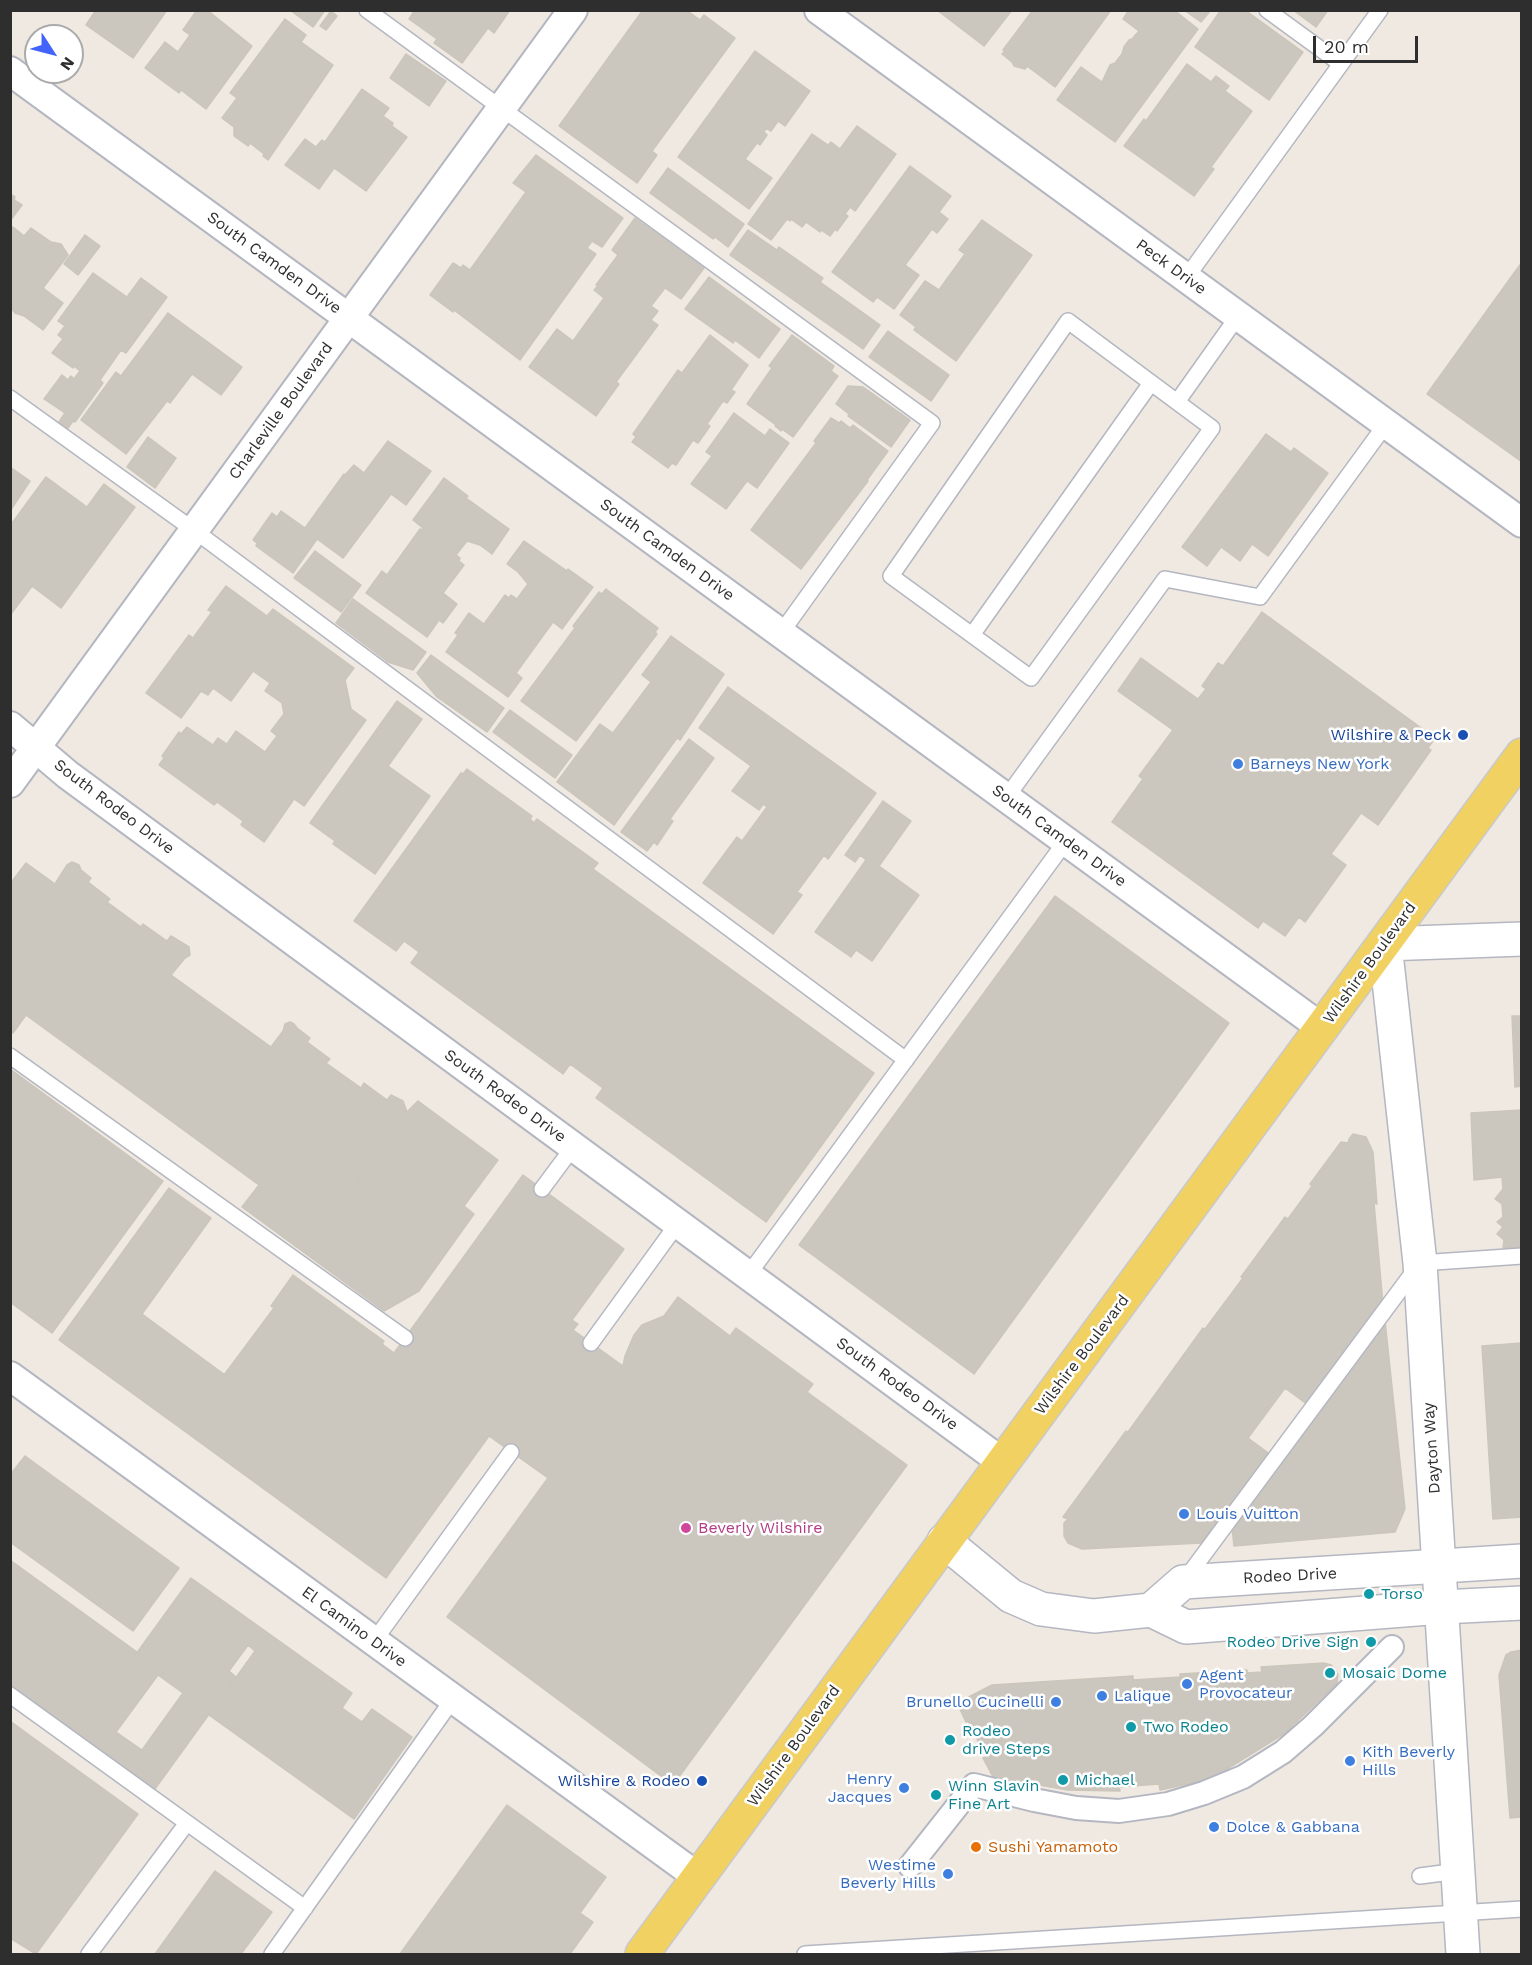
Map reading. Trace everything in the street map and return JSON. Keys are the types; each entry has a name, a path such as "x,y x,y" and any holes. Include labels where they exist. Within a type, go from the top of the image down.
{"main road":[{"name":"Wilshire Boulevard","path":"642,1954 1385,944 1521,755"}],"street":[{"name":"Charleville Boulevard","path":"10,783 573,10"},
{"name":"Peck Drive","path":"819,10 1521,523"},
{"name":"South Camden Drive","path":"10,71 1322,1028"},
{"name":"South Rodeo Drive","path":"10,726 78,782 1002,1462"},
{"path":"1385,944 1521,939"},
{"name":"Dayton Way","path":"1385,944 1420,1263 1462,1954"},
{"name":"El Camino Drive","path":"10,1376 698,1877"},
{"path":"945,1541 1011,1596 1041,1609 1094,1616 1151,1610 1186,1627 1521,1603"},
{"name":"Rodeo Drive","path":"1182,1582 1521,1561"},
{"path":"1151,1610 1182,1582"},
{"path":"910,1866 974,1785 1076,1808 1119,1810 1168,1804 1204,1793 1243,1777 1283,1752 1313,1726 1392,1647"}],"lane":[{"path":"367,10 932,423 781,633"},
{"path":"1267,10 1341,64"},
{"path":"1186,278 1380,10"},
{"path":"1177,402 1238,316"},
{"path":"1068,321 1177,402 1212,428 1031,678 891,576 1068,321"},
{"path":"972,635 1152,383"},
{"path":"10,398 195,531 906,1060"},
{"path":"1006,798 1165,579 1260,597 1386,424"},
{"path":"748,1275 1066,841"},
{"path":"10,1056 405,1338"},
{"path":"542,1189 574,1146"},
{"path":"591,1343 678,1223"},
{"path":"1182,1582 1420,1263 1521,1256"},
{"path":"374,1641 512,1452"},
{"path":"10,1695 305,1908"},
{"path":"272,1954 453,1699"},
{"path":"89,1954 187,1823"},
{"path":"1420,1876 1458,1871"},
{"path":"805,1954 1521,1909"}],"building":[{"path":"96,10 167,10 133,58 86,25"},
{"path":"197,10 207,10 252,46 206,109 181,90 179,93 145,68 165,42 178,52 190,35 183,30"},
{"path":"290,10 325,10 313,27"},
{"path":"415,10 510,10 494,33 488,28 462,63 434,43 437,39 409,19"},
{"path":"643,10 690,10 689,12 700,20 704,15 735,38 652,151 657,155 637,183 559,126"},
{"path":"937,10 1012,10 984,46"},
{"path":"1033,10 1111,10 1055,87 1027,66 1025,69 1014,66 1002,54"},
{"path":"1129,10 1174,10 1198,29 1115,142 1057,100 1081,67 1102,82 1110,65 1115,63 1129,40 1139,31 1123,19"},
{"path":"1184,10 1211,10 1201,22"},
{"path":"1221,10 1245,10 1303,52 1269,100 1195,47"},
{"path":"1293,10 1328,10 1316,27"},
{"path":"331,11 337,16 326,30 320,26"},
{"path":"285,19 306,35 301,42 333,65 268,160 250,143 248,146 234,136 234,127 222,118 237,98 230,93"},
{"path":"755,51 810,91 785,126 778,121 771,131 766,128 764,132 767,135 760,145 757,143 745,159 772,178 749,209 678,157"},
{"path":"406,54 446,81 429,106 390,78"},
{"path":"1187,64 1211,82 1216,76 1229,86 1225,91 1252,111 1211,167 1214,169 1194,196 1124,146 1144,119 1146,121"},
{"path":"362,89 389,108 383,116 407,137 366,191 334,168 319,189 285,165 305,139 316,147 322,140 325,142"},
{"path":"857,126 896,154 855,211 850,207 845,214 848,216 837,231 835,229 830,236 806,222 802,227 791,219 790,221 787,219 771,240 748,224 812,134 828,145 831,142 840,149"},
{"path":"536,155 623,218 602,247 592,241 587,248 596,254 520,360 454,310 453,312 430,295 453,263 461,268 463,265 470,270 526,192 513,183"},
{"path":"910,166 951,196 939,212 948,219 937,233 932,229 905,265 919,275 894,309 877,297 873,302 832,272"},
{"path":"668,168 744,224 728,247 715,237 713,239 650,193"},
{"path":"10,194 22,205 10,221"},
{"path":"635,218 704,268 681,299 665,288 651,306 658,311 651,320 658,325 616,382 619,384 596,416 529,367 557,329 573,341 604,298 594,290 618,255 612,250"},
{"path":"982,220 1032,255 956,361 914,330 916,327 900,315 925,281 939,290 965,254 959,250"},
{"path":"13,227 24,236 31,228 51,242 61,244 68,255 43,288 63,303 43,330 24,316 15,313 10,306 10,230"},
{"path":"748,230 777,250 779,247 823,278 820,282 880,325 863,349 730,255"},
{"path":"85,235 100,246 78,275 64,264"},
{"path":"1522,262 1522,462 1427,394"},
{"path":"93,273 127,297 141,278 167,297 126,353 121,350 100,380 103,383 75,422 73,421 68,428 59,422 65,413 44,399 62,375 68,380 71,376 74,379 80,371 52,353 63,339 58,335 65,326 58,321"},
{"path":"709,277 780,329 759,358 735,340 733,343 685,309"},
{"path":"168,313 242,367 221,395 192,374 170,403 167,401 126,454 81,420 116,372 121,376"},
{"path":"888,331 949,375 931,401 869,357"},
{"path":"710,335 748,365 731,390 735,392 727,403 723,401 707,424 710,426 698,443 693,440 676,465 672,463 668,468 632,442 636,437 633,434 678,370 682,373"},
{"path":"792,335 834,366 831,371 838,376 793,437 782,429 781,431 747,404 772,368 769,366"},
{"path":"848,386 863,387 910,420 891,447 848,416 849,414 836,404"},
{"path":"734,413 765,436 770,429 789,443 757,488 747,481 726,509 691,484 712,456 706,452"},
{"path":"831,418 839,423 841,421 850,428 853,425 888,451 801,569 751,530 816,443 814,441"},
{"path":"1266,434 1291,452 1294,448 1328,473 1268,556 1252,544 1240,561 1221,547 1207,566 1182,547"},
{"path":"148,437 176,458 155,488 127,467"},
{"path":"388,441 431,471 406,505 391,494 343,558 317,539 293,573 256,546 257,543 253,540 272,513 277,517 281,511 305,528 344,474 354,465 364,473"},
{"path":"10,467 30,481 10,511"},
{"path":"46,477 87,507 104,484 135,507 61,608 32,586 11,614 10,526"},
{"path":"444,478 468,496 466,498 509,529 492,554 480,545 467,541 456,555 464,565 443,593 457,604 443,623 439,620 427,637 366,593 382,571 387,575 420,529 422,530 423,528 413,520"},
{"path":"524,541 593,587 562,629 553,622 516,673 522,678 508,697 446,652 458,635 455,633 469,613 484,624 505,595 509,598 511,595 517,599 528,584 507,564"},
{"path":"315,551 361,585 341,612 294,578"},
{"path":"226,586 267,616 273,609 354,668 345,680 351,709 366,720 304,806 294,799 264,842 241,825 243,821 217,802 214,805 159,765 164,758 162,756 179,732 181,734 187,727 213,745 218,738 227,744 236,731 265,752 277,736 271,731 284,714 282,703 265,691 270,683 253,671 231,701 213,688 208,695 201,691 181,718 146,693 189,635 193,638 212,612 208,610"},
{"path":"606,589 658,628 655,632 657,634 576,741 521,701 575,628 573,626 599,592 602,594"},
{"path":"353,599 426,652 413,670 388,662 336,623"},
{"path":"1262,612 1435,738 1428,748 1431,750 1378,825 1361,813 1331,854 1346,865 1305,922 1299,917 1285,936 1263,921 1258,928 1112,822 1143,779 1139,776 1173,730 1118,691 1141,658 1198,699 1206,689 1202,686 1218,663 1223,666"},
{"path":"671,636 724,674 680,740 677,738 614,825 557,782 600,724 613,733 651,682 642,675"},
{"path":"431,655 504,708 487,732 437,697 417,673"},
{"path":"728,687 876,793 828,859 824,855 797,892 802,895 773,934 703,883 737,837 742,841 767,807 763,804 759,810 732,791 751,766 699,728"},
{"path":"397,701 422,719 388,766 430,796 375,874 333,844 335,841 310,823"},
{"path":"510,710 572,755 555,778 493,732"},
{"path":"689,739 714,758 670,819 673,821 657,845 654,842 647,851 621,832"},
{"path":"467,769 532,816 530,819 534,823 537,819 598,863 593,869 874,1073 766,1222 596,1098 603,1088 570,1064 563,1074 411,963 419,952 404,941 396,951 354,921 461,773 463,774"},
{"path":"883,801 911,821 879,866 919,895 872,961 856,950 851,957 815,932 866,860 860,855 855,862 845,855"},
{"path":"72,862 79,865 81,870 91,878 88,882 110,899 107,902 141,927 143,924 167,941 171,936 189,947 190,955 171,975 271,1047 283,1031 285,1024 290,1022 294,1024 310,1038 307,1042 330,1059 326,1063 361,1088 364,1083 387,1100 391,1095 403,1101 407,1112 306,1254 242,1207 259,1185 26,1015 13,1033 10,1032 10,884 26,863 55,884 67,865"},
{"path":"1055,896 1229,1023 974,1374 799,1245"},
{"path":"1512,1016 1522,1016 1522,1086 1515,1087"},
{"path":"10,1069 163,1181 52,1333 10,1302"},
{"path":"418,1101 498,1160 464,1206 474,1214 419,1291 384,1311 306,1254 407,1112"},
{"path":"1522,1110 1522,1247 1503,1248 1504,1240 1497,1234 1503,1227 1497,1222 1503,1217 1502,1204 1495,1199 1503,1189 1502,1177 1474,1180 1471,1113"},
{"path":"1353,1134 1366,1137 1373,1152 1377,1204 1374,1203 1383,1305 1277,1228 1285,1217 1288,1219 1341,1142 1348,1143"},
{"name":"Beverly Wilshire","path":"523,1175 624,1249 572,1320 578,1324 573,1330 623,1366 634,1335 642,1325 664,1316 678,1297 730,1336 736,1328 813,1384 807,1392 907,1465 673,1785 447,1617 548,1478 489,1436 386,1578 183,1430 274,1308 271,1306 293,1275 384,1341 382,1344 394,1353"},
{"path":"169,1188 211,1218 142,1314 225,1375 183,1430 59,1340"},
{"path":"1277,1228 1383,1305 1347,1354 1241,1277"},
{"path":"1243,1278 1346,1353 1308,1405 1205,1329"},
{"path":"1385,1321 1405,1509 1395,1532 1234,1546 1231,1518"},
{"path":"1203,1328 1285,1388 1248,1438 1167,1378"},
{"path":"1522,1343 1522,1517 1493,1519 1482,1346"},
{"path":"1167,1378 1271,1455 1232,1509 1128,1432"},
{"path":"1126,1431 1228,1506 1201,1543 1082,1549 1068,1543 1064,1536 1064,1523 1068,1519 1063,1517"},
{"path":"25,1456 179,1568 133,1631 10,1542 10,1475"},
{"path":"10,1560 137,1652 76,1737 10,1689"},
{"path":"191,1578 268,1633 255,1651 248,1645 229,1671 236,1677 152,1793 76,1737","holes":["158,1675 183,1693 142,1750 116,1732"]},
{"path":"268,1633 352,1693 342,1708 362,1722 372,1709 412,1737 354,1819 209,1715"},
{"path":"1522,1650 1522,1817 1510,1818 1499,1675 1506,1655"},
{"name":"Two Rodeo","path":"1324,1663 1335,1669 1338,1675 1337,1683 1285,1733 1211,1779 1160,1790 1159,1784 1119,1787 1120,1791 1068,1790 993,1777 983,1758 986,1757 957,1703 992,1685 1133,1676 1133,1680 1180,1677 1180,1674 1247,1670 1247,1673 1262,1672 1261,1667"},
{"path":"10,1721 138,1814 36,1954 10,1938"},
{"path":"507,1805 606,1877 580,1913 593,1922 570,1954 400,1954"},
{"path":"215,1871 272,1912 241,1954 155,1954"}],"place":[{"name":"Wilshire & Peck","path":"1463,735"},
{"name":"Barneys New York","path":"1238,764"},
{"name":"Louis Vuitton","path":"1184,1514"},
{"name":"Beverly Wilshire","path":"686,1528"},
{"name":"Torso","path":"1369,1594"},
{"name":"Rodeo Drive Sign","path":"1371,1642"},
{"name":"Mosaic Dome","path":"1330,1673"},
{"name":"Agent Provocateur","path":"1187,1684"},
{"name":"Lalique","path":"1102,1696"},
{"name":"Brunello Cucinelli","path":"1056,1702"},
{"name":"Two Rodeo","path":"1131,1727"},
{"name":"Rodeo drive Steps","path":"950,1740"},
{"name":"Kith Beverly Hills","path":"1350,1761"},
{"name":"Michael","path":"1063,1780"},
{"name":"Wilshire & Rodeo","path":"702,1781"},
{"name":"Henry Jacques","path":"904,1788"},
{"name":"Winn Slavin Fine Art","path":"936,1795"},
{"name":"Dolce & Gabbana","path":"1214,1827"},
{"name":"Sushi Yamamoto","path":"976,1847"},
{"name":"Westime Beverly Hills","path":"948,1874"}]}
